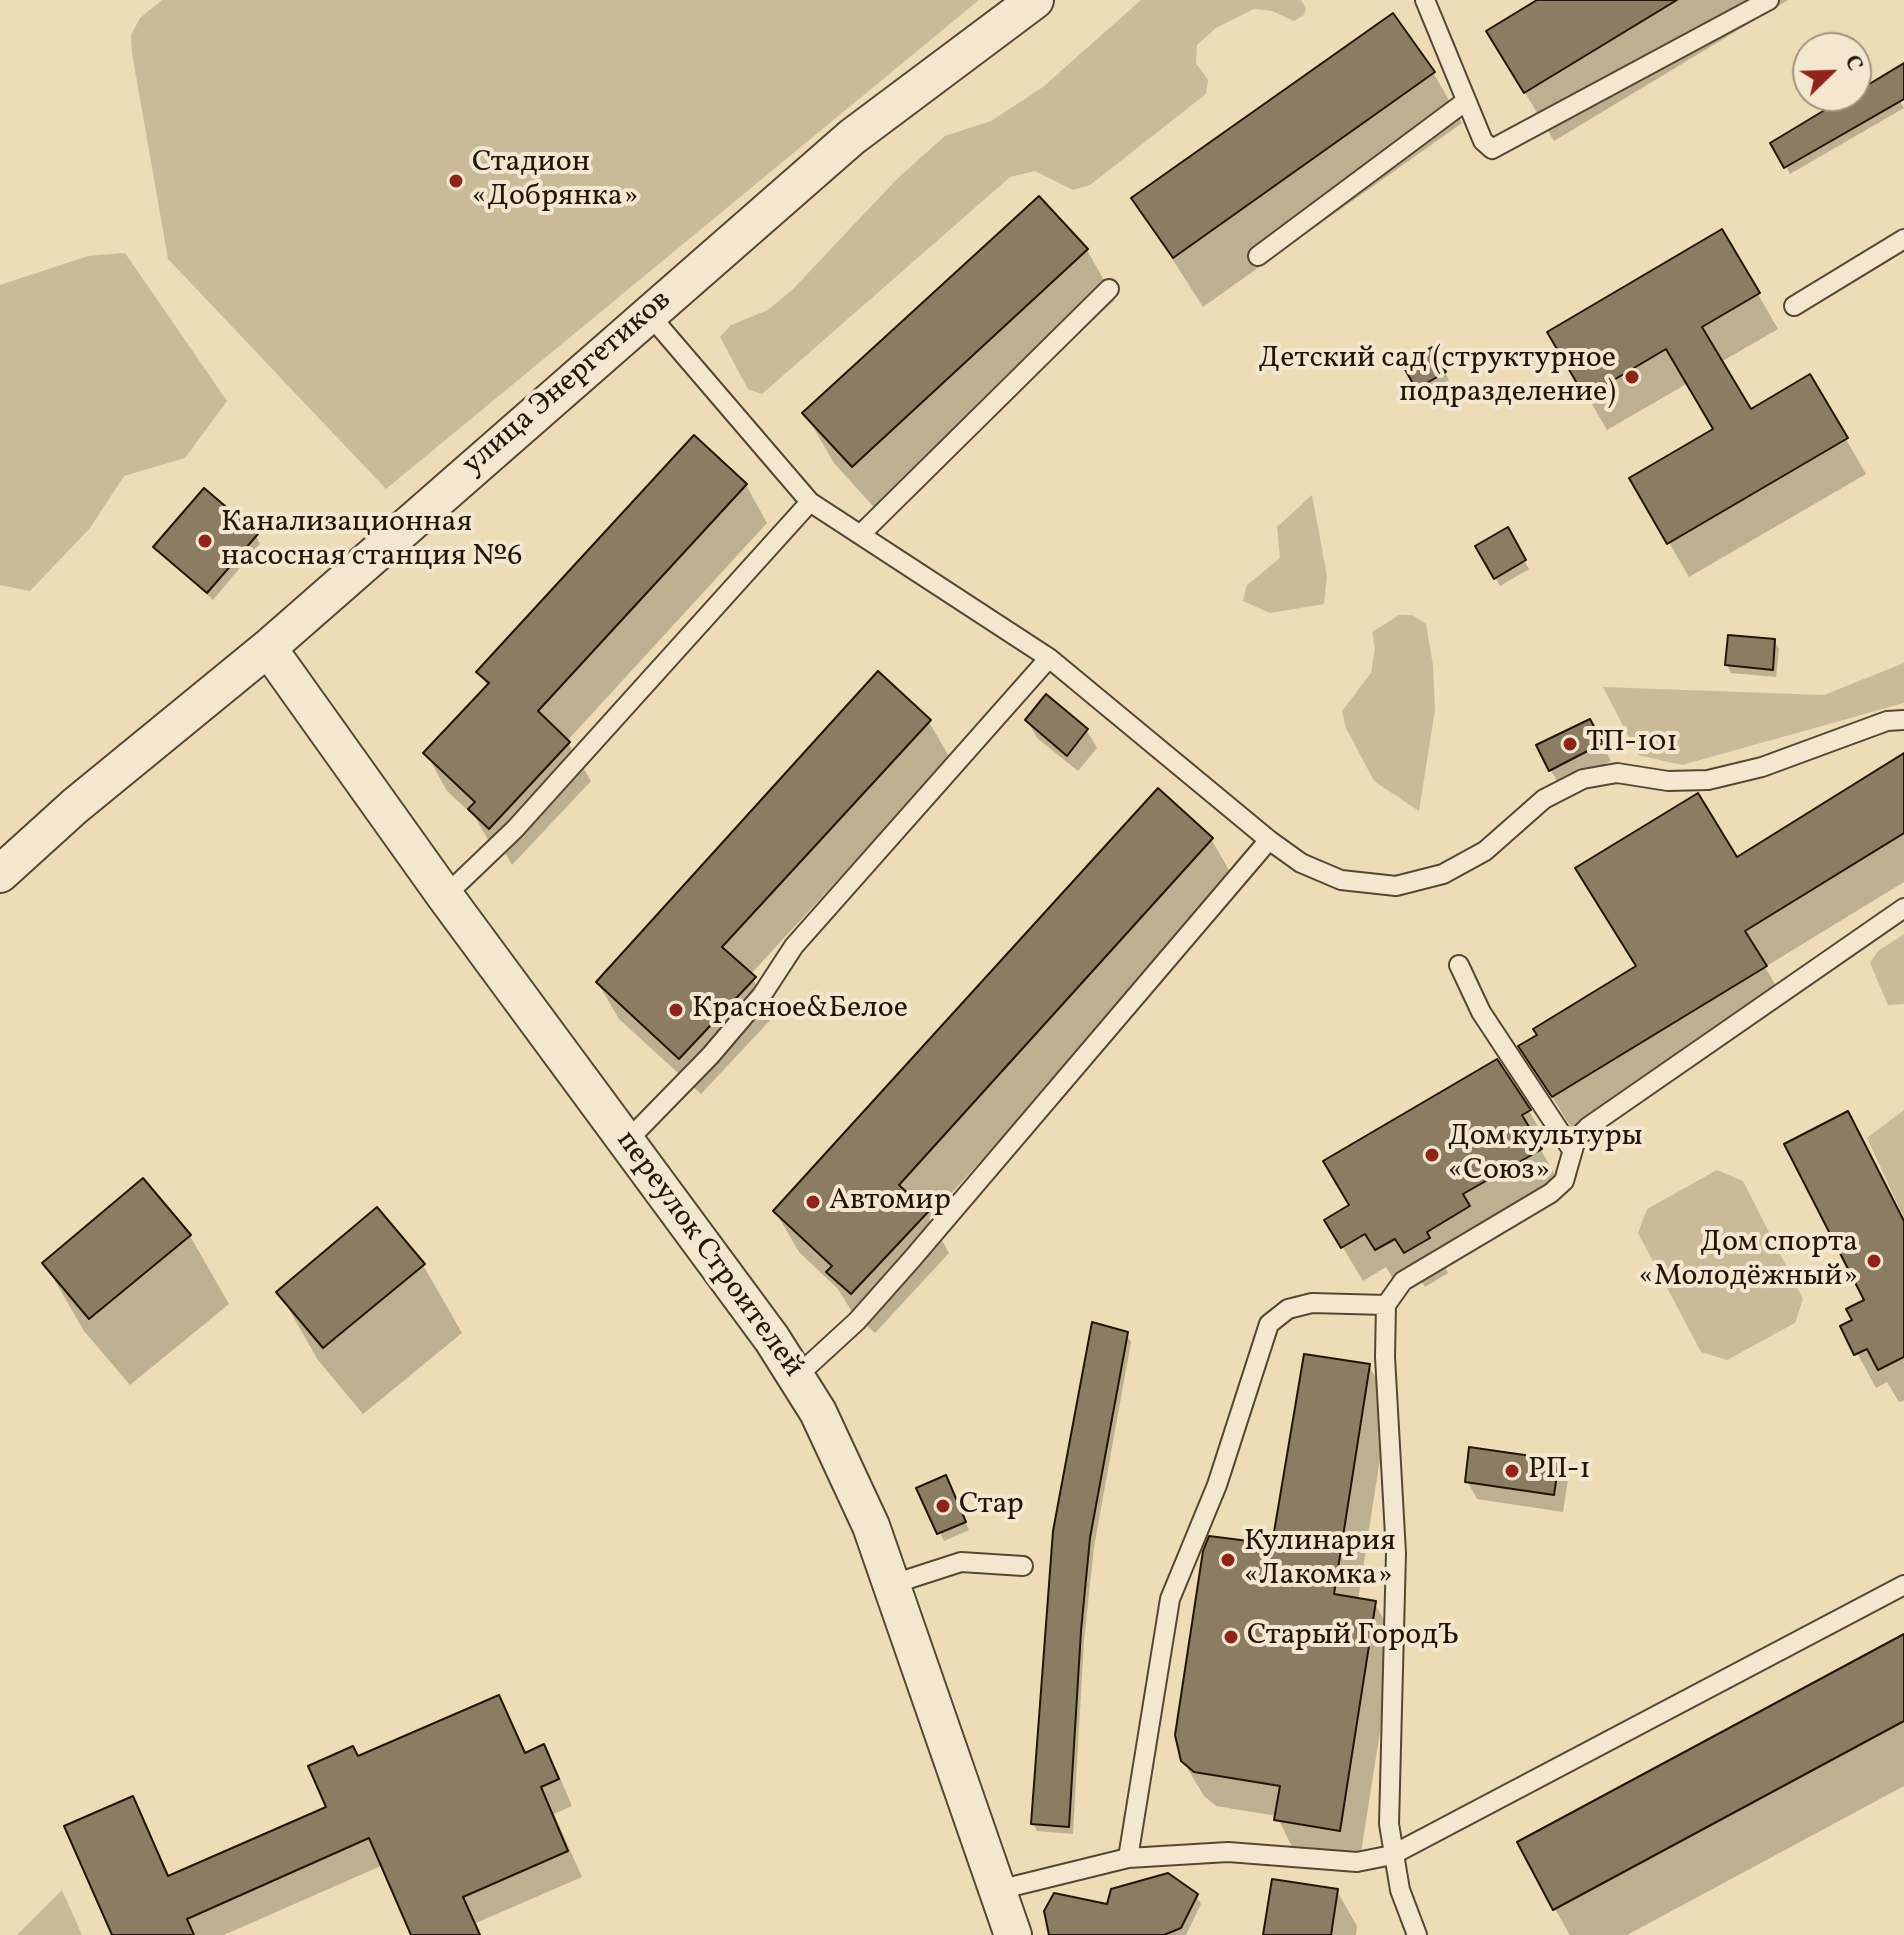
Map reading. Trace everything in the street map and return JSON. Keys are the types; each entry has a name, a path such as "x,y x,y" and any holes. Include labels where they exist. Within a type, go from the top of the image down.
{"street":[{"name":"улица Энергетиков","path":"0,874 75,806 268,648 852,137 1035,0"},
{"name":"переулок Строителей","path":"268,648 445,896 627,1141 818,1412 854,1485 1013,1935"}],"lane":[{"path":"1425,0 1483,141 1492,149 1769,0"},
{"path":"1258,256 1466,101"},
{"path":"1794,306 1904,239"},
{"path":"862,533 1109,289"},
{"path":"648,313 810,502 862,533 1049,658 1269,840 1301,863 1341,880 1372,885 1421,881 1443,874 1485,851 1544,799 1583,779 1617,773 1668,781 1708,780 1762,767 1887,721 1904,720"},
{"path":"445,896 526,818 810,502"},
{"path":"627,1141 710,1056 762,995 794,946 1049,658"},
{"path":"796,1377 836,1342 912,1259 1269,840"},
{"path":"1417,1935 1392,1855 1389,1824 1396,1553 1385,1357 1386,1305 1403,1281 1551,1193 1564,1181 1572,1150 1588,1127 1904,908"},
{"path":"1459,965 1481,1012 1572,1150"},
{"path":"1128,1858 1170,1599 1185,1555 1217,1485 1269,1324 1288,1309 1312,1303 1386,1305"},
{"path":"890,1585 961,1562 1023,1566"},
{"path":"998,1890 1128,1858 1228,1852 1357,1862 1392,1855 1904,1585"}],"shaded area":[{"name":"Стадион «Добрянка»","path":"162,0 979,0 386,489 168,259 131,35 140,18"},
{"path":"1141,0 1301,0 1306,8 1304,15 1294,21 1272,11 1254,9 1216,28 1197,45 1196,63 1208,80 1206,94 1090,185 1073,190 1035,171 1010,177 762,394 748,389 720,337 731,325 768,310 793,289 898,178 945,136 991,121 1043,87"},
{"path":"125,253 227,401 185,458 124,476 90,528 30,591 0,585 0,285 88,256"},
{"path":"1312,495 1327,576 1324,604 1270,613 1243,601 1247,585 1280,558 1277,527"},
{"path":"1399,615 1412,615 1426,624 1433,665 1435,710 1419,811 1374,781 1346,728 1342,711 1371,673 1375,648 1372,632"},
{"path":"1904,663 1904,703 1682,765 1638,755 1603,687 1824,695"},
{"path":"1904,934 1904,1004 1888,1005 1870,963 1878,951"},
{"path":"1904,1110 1904,1218 1867,1138"},
{"path":"1717,1170 1743,1181 1803,1299 1795,1323 1727,1360 1701,1352 1638,1233 1647,1209"},
{"path":"62,1890 82,1935 17,1935"}],"building":[{"path":"1537,0 1677,0 1524,93 1486,31"},
{"path":"1393,13 1435,72 1173,258 1131,198"},
{"path":"1904,63 1904,99 1784,168 1770,143 1821,112 1872,112 1872,82"},
{"path":"1039,196 1088,249 852,467 802,413"},
{"path":"1722,229 1760,293 1702,327 1751,409 1810,374 1848,438 1667,544 1629,478 1713,429 1666,349 1585,397 1547,332"},
{"path":"1432,347 1446,372 1416,389 1402,364"},
{"path":"694,435 747,484 538,711 570,742 489,829 468,809 475,802 423,753 489,683 476,672"},
{"name":"Канализационная насосная станция №6","path":"204,488 258,534 207,593 153,547"},
{"path":"1508,527 1526,560 1494,579 1475,546"},
{"path":"1728,635 1775,639 1773,670 1725,665"},
{"path":"878,671 931,720 722,947 756,977 679,1059 596,982"},
{"path":"1046,694 1088,729 1067,756 1025,720"},
{"name":"ТП-101","path":"1590,719 1603,743 1549,771 1536,745"},
{"path":"1904,753 1904,833 1745,931 1767,966 1552,1097 1518,1046 1537,1035 1533,1029 1636,966 1575,868 1698,793 1737,857"},
{"path":"1158,788 1213,838 899,1185 928,1212 851,1294 826,1272 832,1266 773,1211"},
{"name":"Дом культуры «Союз»","path":"1497,1059 1531,1110 1522,1115 1542,1149 1463,1194 1470,1206 1427,1232 1430,1238 1404,1253 1395,1239 1375,1250 1365,1234 1341,1248 1324,1220 1349,1205 1323,1161"},
{"name":"Дом спорта «Молодёжный»","path":"1848,1111 1904,1221 1904,1357 1878,1370 1867,1349 1854,1355 1840,1326 1852,1320 1846,1309 1864,1300 1784,1144"},
{"path":"143,1178 191,1235 89,1319 42,1263"},
{"path":"377,1207 425,1264 323,1348 276,1292"},
{"path":"1092,1322 1128,1332 1090,1538 1069,1827 1031,1824 1053,1531"},
{"path":"1304,1354 1370,1364 1334,1594 1376,1601 1340,1831 1274,1820 1280,1786 1194,1772 1181,1761 1175,1735 1203,1551 1209,1536 1272,1544"},
{"name":"РП-1","path":"1469,1447 1559,1460 1554,1495 1465,1482"},
{"path":"946,1475 966,1522 937,1534 916,1488"},
{"path":"1904,1634 1904,1721 1553,1910 1517,1842"},
{"path":"499,1695 525,1753 544,1744 559,1779 541,1787 568,1851 463,1897 480,1935 411,1935 369,1838 187,1919 194,1935 112,1935 64,1826 133,1796 168,1876 326,1807 308,1766 353,1746 358,1756"},
{"path":"1168,1873 1198,1894 1181,1928 1164,1935 1049,1935 1044,1911 1054,1893 1107,1904 1111,1889"},
{"path":"1272,1879 1338,1889 1331,1935 1263,1935"}],"place":[{"name":"Стадион «Добрянка»","path":"456,181"},
{"name":"Детский сад (структурное подразделение)","path":"1632,377"},
{"name":"Канализационная насосная станция №6","path":"205,541"},
{"name":"ТП-101","path":"1570,744"},
{"name":"Красное&Белое","path":"676,1010"},
{"name":"Дом культуры «Союз»","path":"1432,1155"},
{"name":"Автомир","path":"813,1202"},
{"name":"Дом спорта «Молодёжный»","path":"1874,1261"},
{"name":"РП-1","path":"1512,1471"},
{"name":"Стар","path":"943,1506"},
{"name":"Кулинария «Лакомка»","path":"1228,1560"},
{"name":"Старый ГородЪ","path":"1231,1637"}]}
